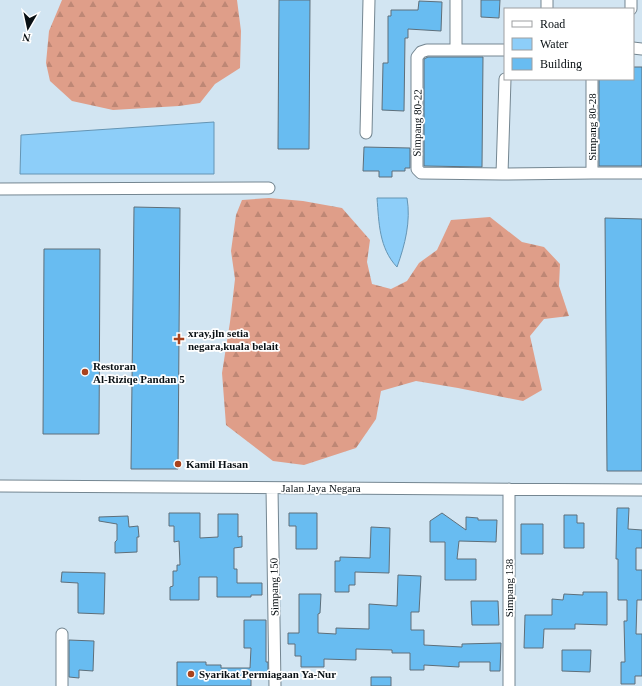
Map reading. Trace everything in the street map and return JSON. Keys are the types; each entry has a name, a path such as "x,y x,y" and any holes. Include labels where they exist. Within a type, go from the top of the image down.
{"street":[{"path":"366,133 369,0"},
{"path":"456,0 456,49"},
{"name":"Simpang 80-22","path":"502,174 421,173 417,170 417,57 421,52 427,50 504,50"},
{"path":"505,80 502,174 592,173"},
{"name":"Simpang 80-28","path":"592,80 592,173 642,174"},
{"path":"0,189 269,188"},
{"name":"Jalan Jaya Negara","path":"0,486 642,490"},
{"name":"Simpang 150","path":"272,488 275,686"},
{"name":"Simpang 138","path":"509,489 509,686"},
{"path":"62,634 62,686"}],"green space":[{"path":"62,0 237,0 241,31 240,68 215,84 200,103 179,106 113,110 72,101 50,81 46,63 49,31"},
{"path":"269,198 303,201 342,208 370,240 367,262 372,284 391,289 407,281 419,263 437,250 451,220 490,217 522,242 544,247 560,264 559,286 569,316 544,319 530,336 542,390 523,401 416,381 381,391 376,419 356,448 304,465 273,461 226,425 222,373 235,279 231,251 236,215 242,200"}],"water":[{"path":"214,122 214,174 20,174 21,135"},
{"path":"377,198 407,198 408,224 397,267 391,260 383,243 379,226"}],"building":[{"path":"279,0 310,0 309,149 278,149"},
{"path":"481,0 500,0 499,18 481,17"},
{"path":"419,1 442,2 441,31 408,29 408,38 405,38 404,111 382,110 383,63 388,63 388,16 391,16 391,10 418,10"},
{"path":"428,57 483,57 482,167 424,166 424,59"},
{"path":"634,67 642,67 642,166 599,166 599,80 634,80"},
{"path":"364,147 410,148 410,168 405,168 405,171 392,171 392,177 379,177 379,171 363,171"},
{"path":"134,207 180,208 178,469 131,469"},
{"path":"605,218 642,219 642,471 607,471"},
{"path":"44,249 100,249 99,434 43,434"},
{"path":"617,508 629,508 628,529 642,530 642,548 636,548 636,570 642,570 642,600 637,600 636,634 642,634 642,676 635,676 635,684 621,684 621,662 625,662 624,621 627,621 627,600 618,600 618,559 616,559"},
{"path":"169,513 200,513 200,538 218,537 218,514 238,514 238,537 242,536 242,547 234,548 234,569 237,569 237,583 262,583 262,595 251,595 251,597 217,597 217,577 199,577 199,600 170,600 170,587 173,586 173,571 177,571 177,565 180,565 179,541 174,542 174,526 169,526"},
{"path":"289,513 317,513 317,549 296,549 296,526 289,526"},
{"path":"442,513 466,530 466,517 478,518 478,520 497,520 496,542 459,541 457,559 476,559 476,580 445,580 445,542 430,542 430,521"},
{"path":"564,515 577,515 577,523 584,523 584,548 564,548"},
{"path":"128,516 129,527 138,526 139,537 137,537 137,552 115,553 117,524 99,521 99,517"},
{"path":"521,524 543,524 543,554 521,554"},
{"path":"371,527 390,528 389,573 355,572 355,585 349,585 349,592 335,592 335,561 340,561 340,557 370,558"},
{"path":"62,572 105,573 104,614 78,613 78,583 61,582"},
{"path":"398,575 421,576 419,612 411,612 411,630 424,630 424,645 462,647 462,644 501,643 500,671 490,671 490,662 459,662 459,667 424,665 424,670 410,670 410,653 392,653 392,650 356,649 356,660 324,659 324,667 301,667 301,656 295,656 295,644 288,644 288,633 299,633 299,594 321,594 320,613 318,614 318,633 336,634 336,628 369,629 369,604 397,606"},
{"path":"583,592 607,592 607,625 575,624 575,629 544,629 543,648 524,648 525,615 552,615 552,599 563,600 564,594 583,595"},
{"path":"471,601 498,601 499,625 472,625"},
{"path":"244,620 266,620 266,662 268,662 268,675 251,675 251,686 177,686 177,662 206,662 206,665 221,665 221,668 250,668 251,648 244,648"},
{"path":"69,640 94,641 93,671 79,670 79,678 69,677"},
{"path":"562,650 591,650 590,672 562,671"},
{"path":"371,677 391,677 391,686 371,686"}],"place":[{"name":"xray,jln setia negara,kuala belait","path":"179,339"},
{"name":"Restoran Al-Riziqe Pandan 5","path":"85,372"},
{"name":"Kamil Hasan","path":"178,464"},
{"name":"Syarikat Permiagaan Ya-Nur","path":"191,674"}]}
